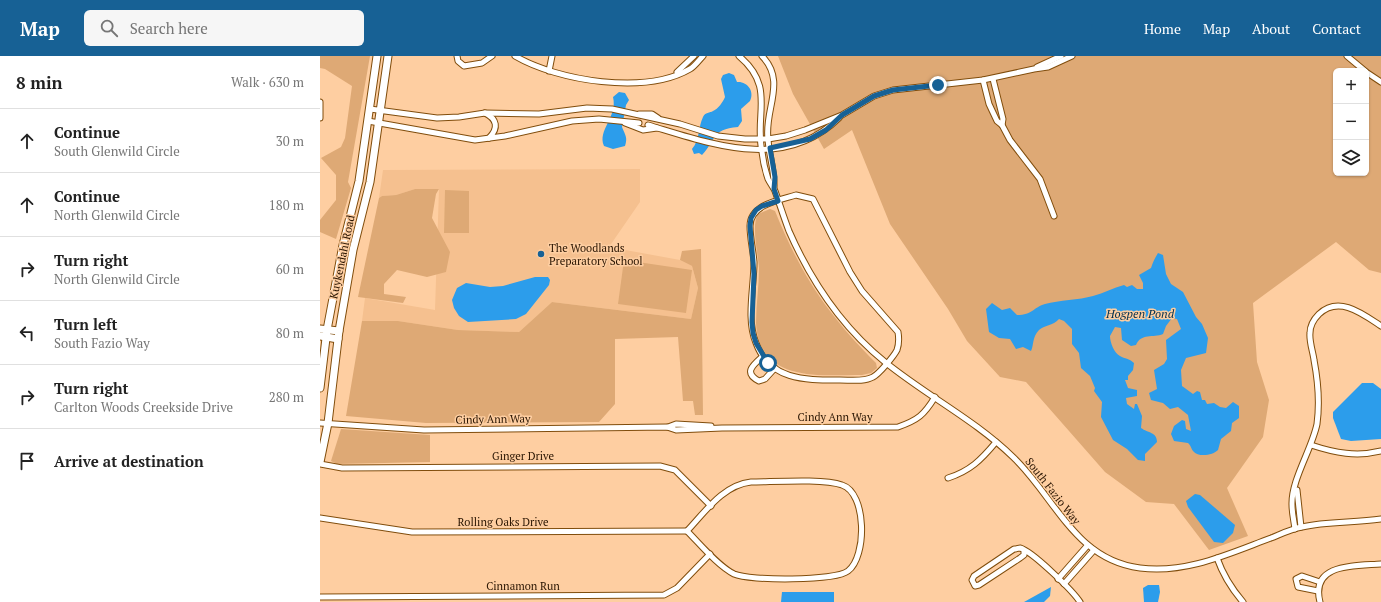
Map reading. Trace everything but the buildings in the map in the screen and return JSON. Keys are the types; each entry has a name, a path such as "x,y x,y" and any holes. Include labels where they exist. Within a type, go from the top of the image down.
{"main road":[{"name":"Kuykendahl Road","path":"320,388 324,333 342,245 359,182 377,56"},
{"name":"Kuykendahl Road","path":"320,463 328,423 338,335 353,250 370,183 388,56"},
{"path":"324,333 338,335"}],"street":[{"path":"457,56 458,61 464,66 482,63 492,56"},
{"path":"515,56 563,76 632,83 656,81 691,69 703,56"},
{"path":"549,71 552,56"},
{"path":"673,75 694,56"},
{"name":"South Fazio Way","path":"739,56 755,76 761,92 763,108 759,127 760,139 769,180 797,248 822,291 857,336 886,363 996,442 1014,458 1036,483 1073,532 1087,546 1112,560 1145,569 1179,569 1217,558 1301,527 1381,519"},
{"name":"South Fazio Way","path":"762,56 770,64 774,75 768,139 775,177 774,189"},
{"path":"370,110 437,118 459,117 485,113 539,114 587,108 612,109 637,114 652,114 659,119 718,136 768,139 786,136 842,115 874,96 893,90 993,79 1034,68 1061,56"},
{"path":"1034,68 1048,67 1072,56"},
{"path":"1347,56 1360,68"},
{"path":"1369,74 1381,82"},
{"path":"993,79 1003,119 1002,125"},
{"path":"983,80 990,105 997,121 1002,125 1010,140 1040,179 1054,216"},
{"path":"320,102 320,118"},
{"path":"587,108 587,119"},
{"path":"485,113 492,117 496,125 494,134 489,139"},
{"path":"648,125 715,145 731,148 761,149 810,139 826,130 842,115"},
{"path":"368,121 423,129 462,139 489,139 587,119 639,123"},
{"path":"656,128 659,119"},
{"path":"624,122 643,130 656,128"},
{"path":"796,195 806,196 813,199 858,284 898,332 899,341 896,351 879,372 867,380 799,379 775,368 762,357 756,343 752,322 754,274 750,226 751,218 756,210 762,206 778,201 796,195"},
{"path":"1295,529 1292,504 1296,484 1311,445 1317,424 1319,403 1318,379 1310,333 1314,318 1323,310 1334,306 1346,306 1361,313 1381,326"},
{"path":"762,357 752,366 750,372 753,378 759,381 765,379 775,368"},
{"name":"Cindy Ann Way","path":"320,422 424,430 667,428 676,424 694,424 722,428 898,427 914,421 926,412 935,397"},
{"path":"948,478 963,474 978,463 996,442"},
{"path":"1311,445 1328,451 1348,454 1365,454 1381,451"},
{"name":"Ginger Drive","path":"320,463 342,468 660,466 675,470 711,506"},
{"path":"831,482 842,484 854,493 858,505 860,548 856,560 847,572 833,577 744,577 726,569 687,531 711,506 726,491 743,483 831,482"},
{"path":"1296,484 1301,527"},
{"name":"Rolling Oaks Drive","path":"320,518 412,532 687,531"},
{"path":"1058,579 1087,546"},
{"path":"1024,550 1024,555 1020,558 980,585 975,586 972,580 974,576 1014,549 1020,548 1024,550 1064,584 1080,602"},
{"path":"1064,584 1094,550"},
{"name":"Cinnamon Run","path":"320,597 664,595 678,588 710,554"},
{"path":"1217,558 1232,590 1243,602"},
{"path":"1320,600 1318,591 1320,582 1328,572 1341,568 1381,564"},
{"path":"1318,591 1298,588 1296,579 1302,576 1320,582"}],"shaded area":[{"path":"320,56 370,56 348,182 351,188 336,239 320,232 320,220 336,200 336,175 321,158 341,147 345,138 352,86 325,69 320,68"},
{"path":"778,56 1381,56 1381,273 1369,270 1336,242 1253,303 1257,362 1269,400 1263,437 1227,488 1248,536 1209,550 1174,504 1146,502 1105,472 1026,382 1000,377 967,341 948,309 890,224 852,130 824,149 793,94"},
{"name":"The Woodlands Preparatory School","path":"640,169 640,202 609,247 680,260 692,266 698,288 691,319 552,302 519,332 458,330 398,321 362,321 365,298 435,310 439,189 415,189 396,195 382,196 379,198 383,170"},
{"path":"415,189 439,189 436,194 432,218 450,252 446,272 427,277 397,270 384,284 384,294 406,297 403,303 358,297 379,198 382,196 396,195"},
{"path":"445,190 469,191 469,233 444,233"},
{"path":"770,209 775,211 795,255 817,293 844,328 876,363 877,368 871,373 862,375 828,375 794,372 780,366 768,356 760,342 756,323 759,268 755,225 758,214"},
{"path":"701,249 703,415 695,415 693,401 683,401 678,337 615,339 615,404 599,422 426,423 346,416 362,321 398,321 458,330 519,332 552,302 691,319 698,288 692,266 680,260 682,251"},
{"path":"624,260 692,270 686,313 618,304"},
{"path":"341,429 430,435 430,462 337,464 331,461"}],"water":[{"path":"729,73 734,75 737,82 744,83 751,90 750,101 741,109 742,121 738,127 729,128 719,133 702,155 699,153 694,154 692,149 698,138 703,117 706,113 717,109 723,101 725,97 721,79 723,75"},
{"path":"619,92 625,93 629,100 626,105 622,127 626,140 625,146 613,149 604,146 603,134 613,111 613,97"},
{"name":"Hogpen Pond","path":"1158,253 1163,255 1166,274 1171,284 1183,292 1196,317 1202,324 1208,338 1206,353 1186,358 1181,370 1182,386 1193,394 1197,391 1200,392 1202,400 1205,400 1207,404 1214,403 1220,407 1226,408 1233,402 1239,406 1239,418 1232,423 1231,431 1221,439 1218,450 1213,453 1202,455 1193,451 1188,443 1174,441 1171,434 1174,426 1182,420 1185,421 1186,429 1191,431 1188,415 1178,407 1170,409 1163,403 1151,400 1149,393 1157,389 1154,370 1164,364 1167,359 1166,340 1181,329 1177,319 1172,318 1166,326 1163,334 1144,337 1138,341 1136,345 1131,346 1122,340 1121,328 1115,327 1110,336 1114,350 1118,355 1134,363 1133,370 1128,376 1128,380 1125,380 1128,388 1137,390 1137,396 1126,398 1127,404 1134,409 1135,404 1137,404 1142,416 1141,428 1154,434 1157,439 1157,442 1145,454 1145,461 1138,460 1127,449 1113,440 1101,417 1102,402 1094,391 1095,388 1090,376 1081,368 1079,353 1072,344 1072,329 1064,321 1059,319 1039,330 1035,335 1031,351 1023,347 1016,349 1010,339 999,338 989,332 986,309 992,303 1002,310 1010,308 1017,315 1022,315 1029,313 1037,307 1045,304 1097,295 1124,285 1127,287 1132,285 1137,289 1143,289 1143,283 1139,275 1151,268"},
{"path":"535,277 548,277 550,280 549,285 526,314 516,319 468,322 459,316 454,308 452,300 457,288 466,283 490,287 503,286"},
{"path":"1362,383 1373,383 1381,389 1381,439 1351,441 1341,439 1333,418 1333,412"},
{"path":"1195,494 1200,495 1235,525 1233,533 1223,543 1214,542 1188,507 1186,501"},
{"path":"1148,585 1159,585 1160,592 1158,602 1144,602 1143,588"},
{"path":"1051,587 1050,596 1044,602 1024,602"},
{"path":"782,592 834,592 834,602 781,602"}],"place":[{"name":"The Woodlands Preparatory School","path":"541,254"}],"route":[{"path":"768,363 762,357 753,333 754,255 750,226 751,218 756,210 762,206 778,201 774,189 775,177 770,148 810,139 826,130 842,115 874,96 893,90 938,85"}]}
